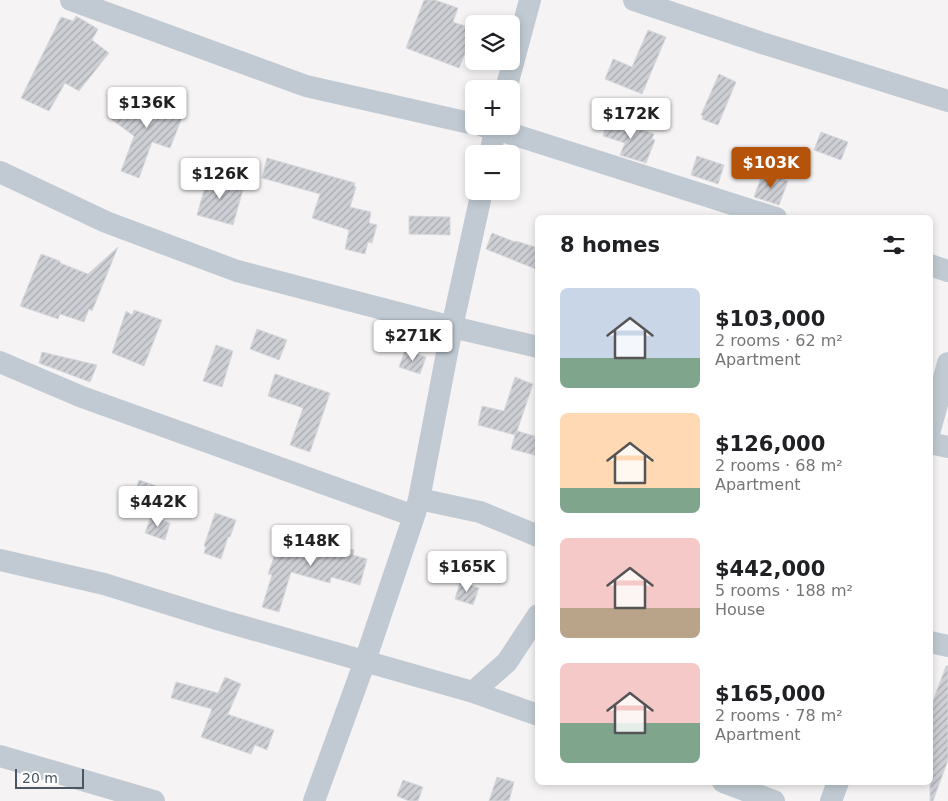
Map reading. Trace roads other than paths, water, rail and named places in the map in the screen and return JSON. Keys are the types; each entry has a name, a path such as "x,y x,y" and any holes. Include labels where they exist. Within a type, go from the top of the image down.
{"street":[{"path":"71,0 306,86 465,122"},
{"path":"508,80 530,0"},
{"path":"634,0 765,44 948,101"},
{"path":"517,135 767,215"},
{"path":"0,172 106,222 237,271 452,327 535,346"},
{"path":"314,801 365,661 417,507 452,327 480,200"},
{"path":"933,266 948,271"},
{"path":"0,362 82,397 417,507 480,512 535,535"},
{"path":"933,419 948,362"},
{"path":"933,444 948,447"},
{"path":"0,560 104,584 220,620 473,692 535,714"},
{"path":"473,692 507,662 535,620"},
{"path":"933,643 948,646"},
{"path":"0,756 154,801"},
{"path":"731,785 774,801"},
{"path":"832,801 837,785"}]}
